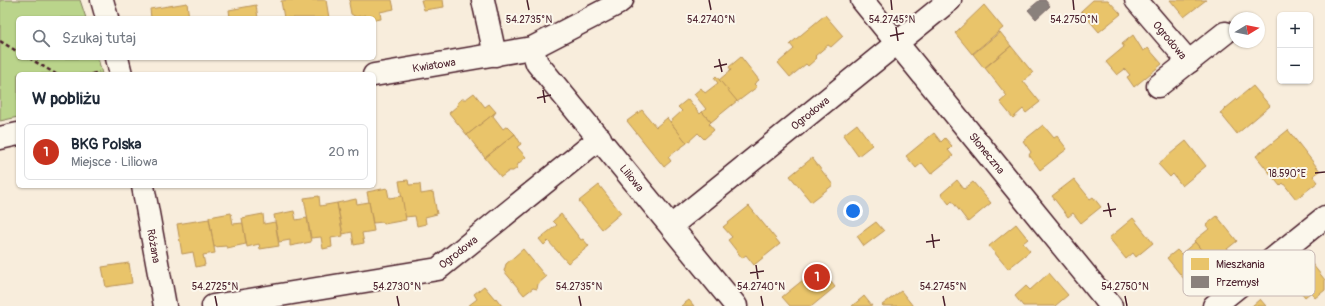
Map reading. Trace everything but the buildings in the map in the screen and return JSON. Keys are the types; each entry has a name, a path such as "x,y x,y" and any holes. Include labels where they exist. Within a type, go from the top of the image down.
{"street":[{"path":"102,0 106,16"},
{"path":"483,0 495,55"},
{"name":"Kwiatowa","path":"376,75 532,48 622,0"},
{"name":"Słoneczna","path":"862,0 1112,306"},
{"name":"Ogrodowa","path":"671,226 950,0"},
{"name":"Ogrodowa","path":"1136,0 1189,62"},
{"path":"1158,86 1225,33"},
{"name":"Liliowa","path":"532,48 537,63 600,138 736,306"},
{"path":"118,60 120,72"},
{"path":"0,138 16,134"},
{"name":"Ogrodowa","path":"214,306 438,269 600,138"},
{"name":"Różana","path":"143,188 165,306"},
{"path":"1283,250 1325,216"},
{"path":"1214,306 1226,296"}],"path":[{"path":"0,41 16,51"},
{"path":"32,60 53,72"}],"green space":[{"path":"0,0 80,0 85,16 16,16 16,60 98,60 102,72 16,72 16,117 0,121"}],"place":[{"name":"BKG Polska","path":"817,277"}]}
